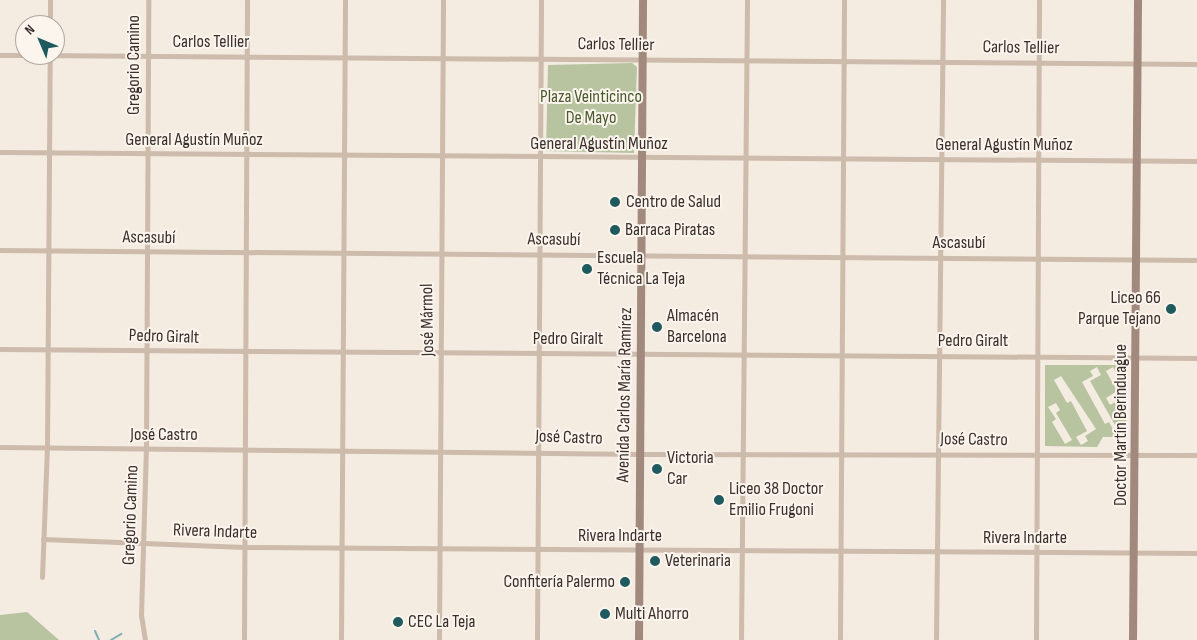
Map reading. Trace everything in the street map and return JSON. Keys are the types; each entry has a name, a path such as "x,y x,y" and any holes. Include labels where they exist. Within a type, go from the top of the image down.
{"main road":[{"name":"Avenida Carlos María Ramírez","path":"639,640 643,0"},
{"name":"Doctor Martín Berinduague","path":"1133,640 1138,0"}],"street":[{"path":"50,0 50,15"},
{"name":"Gregorio Camino","path":"145,640 141,615 146,448 148,0"},
{"path":"244,640 244,252 247,0"},
{"path":"341,640 345,0"},
{"name":"José Mármol","path":"439,640 442,354 440,253 444,0"},
{"path":"537,640 538,157 541,0"},
{"path":"741,640 747,0"},
{"path":"840,640 844,0"},
{"path":"936,640 943,0"},
{"path":"1036,640 1039,0"},
{"path":"0,55 15,55"},
{"name":"Carlos Tellier","path":"65,55 1197,64"},
{"path":"42,577 48,448 47,349 50,65"},
{"name":"General Agustín Muñoz","path":"0,152 1197,161"},
{"name":"Ascasubí","path":"0,250 744,257 940,256 1197,260"},
{"name":"Pedro Giralt","path":"0,349 442,354 1037,354 1197,358"},
{"name":"José Castro","path":"0,447 538,451 639,454 743,452 1197,455"},
{"name":"Rivera Indarte","path":"43,539 244,547 1197,554"}],"green space":[{"name":"Plaza Veinticinco De Mayo","path":"632,63 637,67 634,153 546,151 548,65"},
{"path":"1045,365 1127,365 1126,437 1103,437 1097,447 1045,446","holes":["1097,367 1101,375 1090,381 1115,425 1118,424 1122,431 1116,435 1109,422 1105,424 1082,382 1093,376 1090,371","1113,367 1126,390 1115,396 1117,401 1110,405 1106,398 1117,391 1106,371","1061,376 1096,429 1085,436 1088,441 1081,445 1076,437 1087,431 1071,401 1067,403 1054,380","1056,403 1060,410 1056,413 1072,440 1065,444 1052,422 1056,419 1048,407"]},
{"path":"27,612 59,640 0,640 0,615"}],"waterway":[{"path":"95,631 99,640"},
{"path":"111,640 121,634"}],"place":[{"name":"Centro de Salud","path":"615,202"},
{"name":"Barraca Piratas","path":"615,230"},
{"name":"Escuela Técnica La Teja","path":"587,269"},
{"name":"Liceo 66 Parque Tejano","path":"1171,309"},
{"name":"Almacén Barcelona","path":"657,327"},
{"name":"Victoria Car","path":"657,469"},
{"name":"Liceo 38 Doctor Emilio Frugoni","path":"719,500"},
{"name":"Veterinaria","path":"655,561"},
{"name":"Confitería Palermo","path":"625,582"},
{"name":"Multi Ahorro","path":"605,614"},
{"name":"CEC La Teja","path":"398,622"}]}
